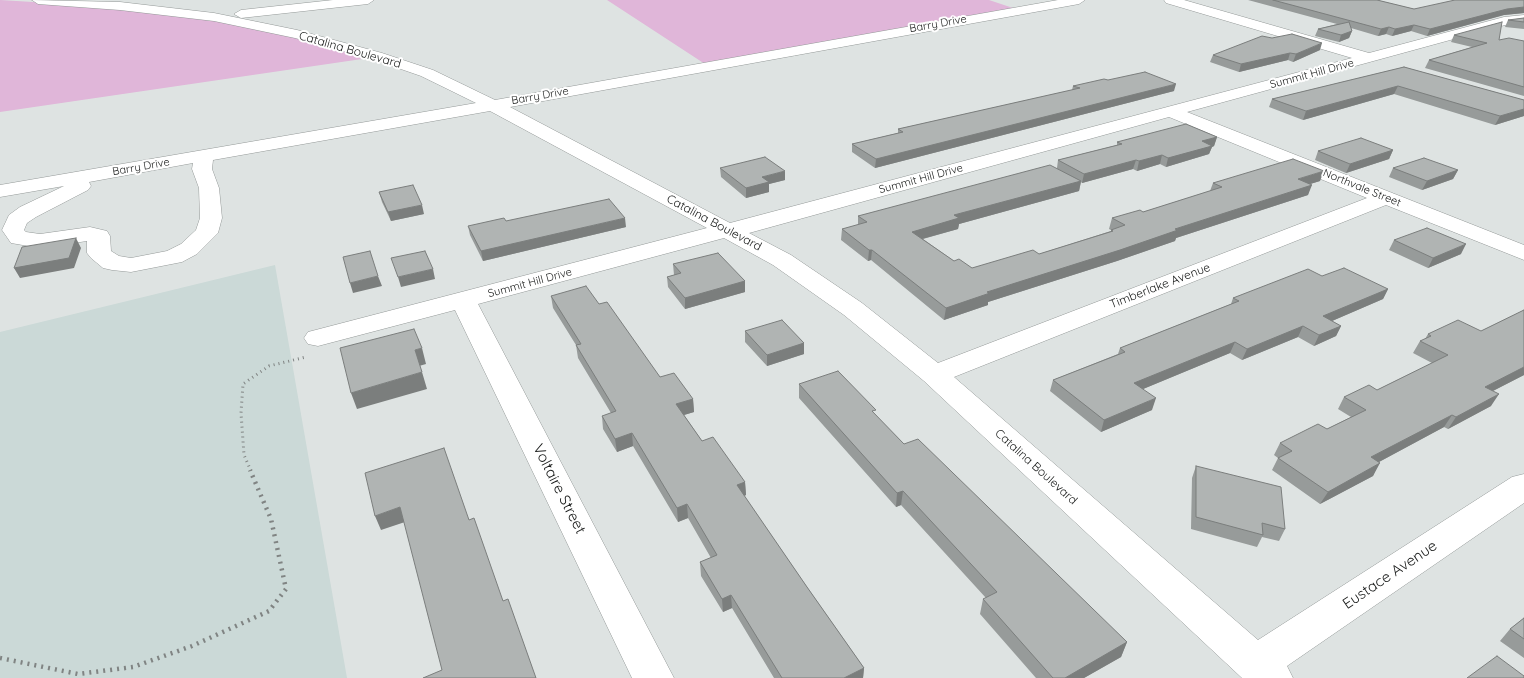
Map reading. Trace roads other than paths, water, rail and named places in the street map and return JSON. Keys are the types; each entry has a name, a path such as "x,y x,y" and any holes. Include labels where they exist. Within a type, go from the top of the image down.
{"street":[{"name":"Catalina Boulevard","path":"38,0 120,6 214,17 297,34 377,56 427,73 492,105 782,260 853,309 934,375 1264,671"},
{"path":"214,17 368,0"},
{"name":"Barry Drive","path":"0,191 1079,0"},
{"path":"1170,0 1398,66"},
{"name":"Summit Hill Drive","path":"318,338 464,301 727,230 749,226 1504,21 1524,19"},
{"name":"Northvale Street","path":"1171,112 1524,253"},
{"path":"127,169 84,185 28,212 17,220 13,230 19,238 40,241 90,234 99,236 99,253 112,263 131,265 174,257 189,249 206,233 211,218 210,195 202,169 204,156"},
{"name":"Timberlake Avenue","path":"934,375 1386,198"},
{"name":"Voltaire Street","path":"464,301 653,678"},
{"name":"Eustace Avenue","path":"1264,671 1524,486"}]}
